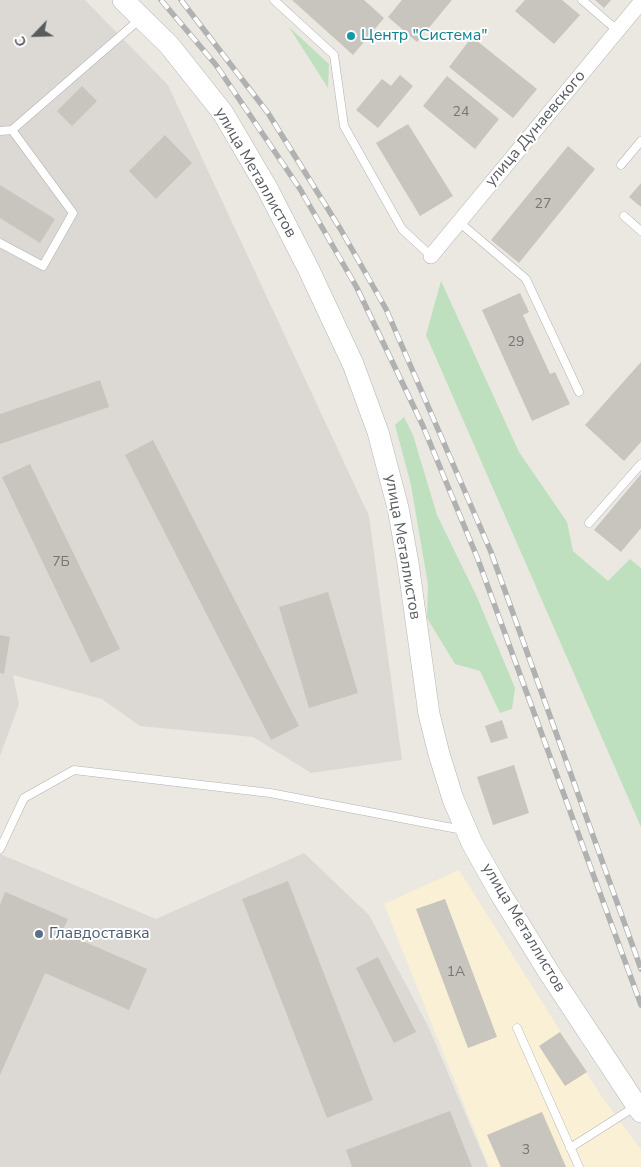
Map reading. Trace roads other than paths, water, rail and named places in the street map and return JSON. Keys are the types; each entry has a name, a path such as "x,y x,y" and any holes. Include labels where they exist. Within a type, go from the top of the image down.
{"main road":[{"name":"улица Металлистов","path":"123,0 169,44 222,113 272,197 308,268 352,364 378,432 398,508 408,563 429,714 439,754 467,831 500,893 548,971 639,1109"}],"street":[{"name":"улица Дунаевского","path":"431,256 618,31 638,11"}],"lane":[{"path":"274,0 334,54 344,126 402,229 431,256"},
{"path":"582,0 618,31"},
{"path":"0,131 12,130 142,18"},
{"path":"0,243 44,266 73,213 12,130"},
{"path":"621,165 641,141"},
{"path":"624,216 641,231"},
{"path":"459,222 526,279 578,392"},
{"path":"589,524 641,464"},
{"path":"0,849 24,798 74,770 270,793 467,831"},
{"path":"517,1028 579,1167"},
{"path":"570,1148 639,1109"}],"railway":[{"path":"161,0 216,65 300,189 357,288 423,426 477,557 641,1005"},
{"path":"181,0 268,113 341,230 386,309 491,552 641,969"}],"place":[{"name":"Центр \"Система\"","path":"351,36"},
{"name":"Главдоставка","path":"39,934"}]}
